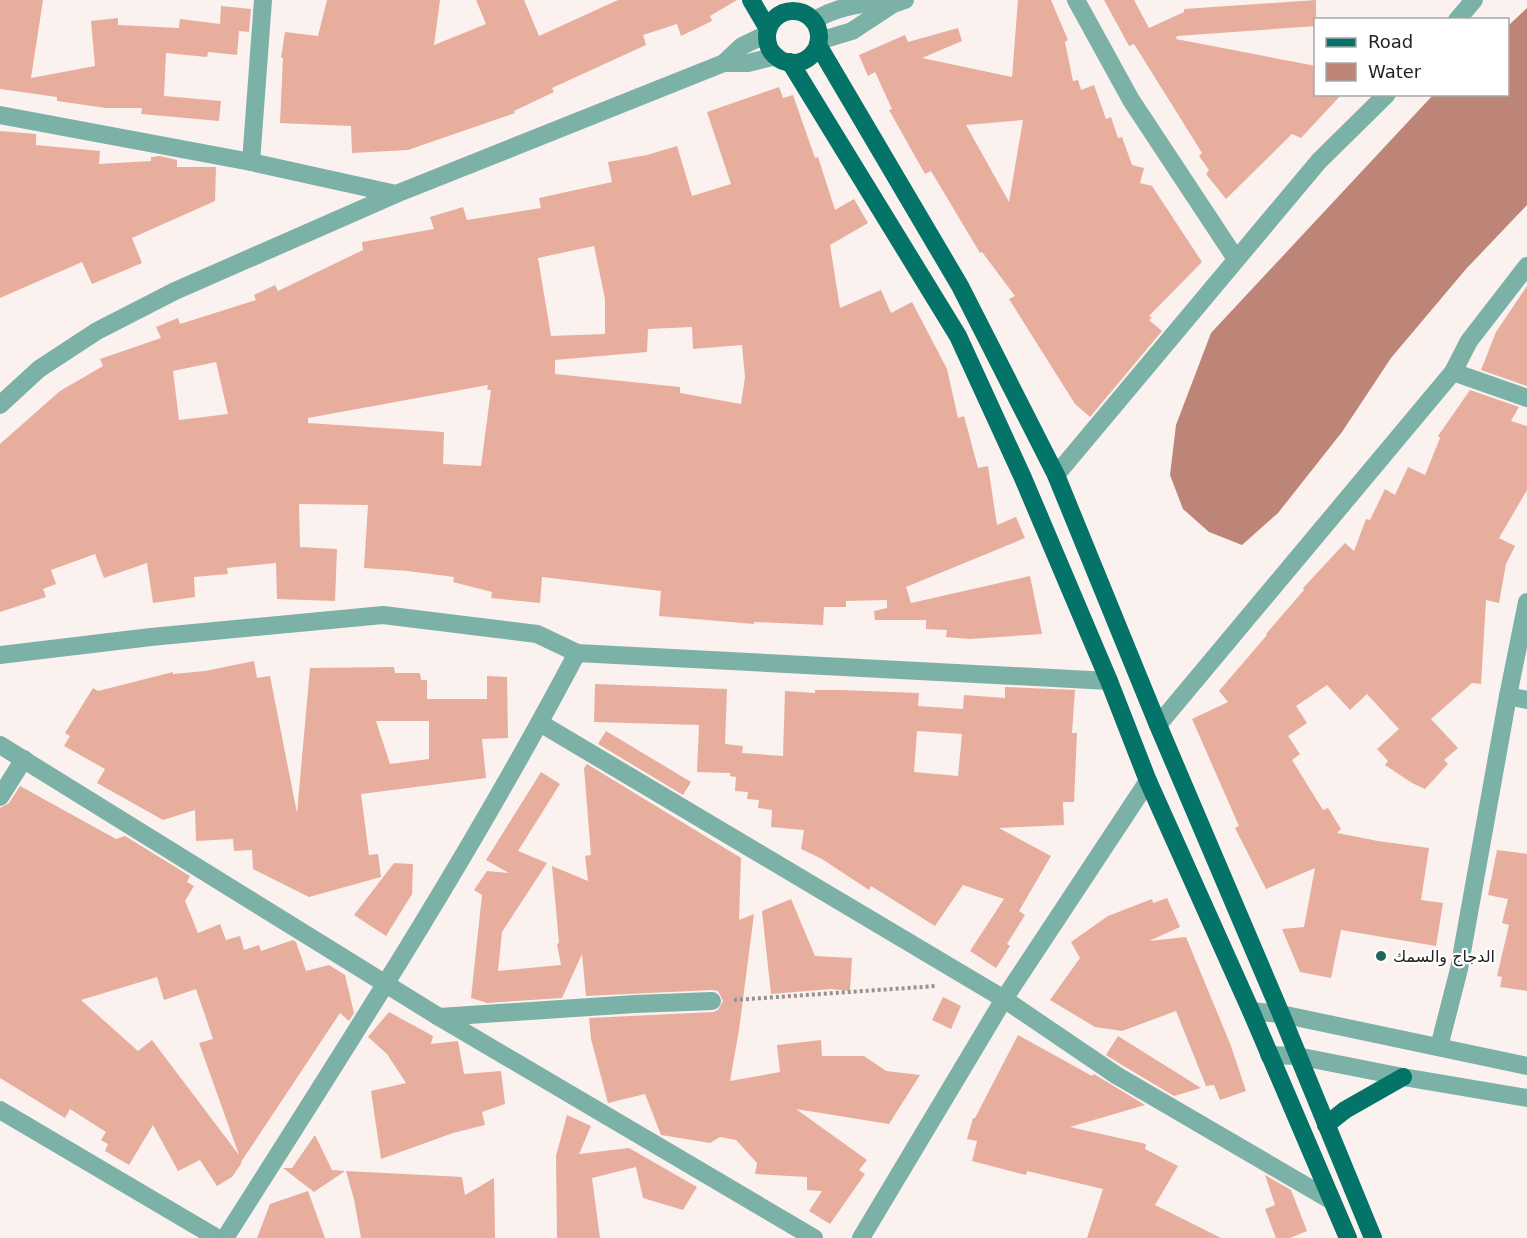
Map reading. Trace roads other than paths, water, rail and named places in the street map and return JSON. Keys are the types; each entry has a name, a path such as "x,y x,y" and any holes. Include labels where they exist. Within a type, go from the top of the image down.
{"main road":[{"path":"751,0 768,32 768,42 783,59 958,336 1023,478 1109,681 1148,781 1251,1011 1348,1238"},
{"path":"768,32 777,16 793,5 814,20 819,30 819,43 960,286 1056,475 1373,1238"},
{"path":"783,59 801,62 809,57 819,43"},
{"path":"1326,1125 1346,1110 1403,1077"}],"street":[{"path":"251,162 263,0"},
{"path":"1076,0 1131,100 1236,259"},
{"path":"1459,18 1474,0"},
{"path":"814,20 850,6 873,2 899,2"},
{"path":"819,43 852,31 899,2"},
{"path":"0,405 39,369 97,331 175,291 396,194 724,63 742,46 768,32"},
{"path":"724,63 783,59"},
{"path":"1056,475 1319,160 1385,96"},
{"path":"0,115 251,162 396,194"},
{"path":"1158,725 1453,372 1469,341 1527,266"},
{"path":"1453,372 1527,398"},
{"path":"1439,1047 1460,969 1508,696 1527,602"},
{"path":"0,655 151,637 383,615 537,634 577,653 1109,681"},
{"path":"225,1238 387,984 540,723 577,653"},
{"path":"1508,696 1527,700"},
{"path":"540,723 1004,999 1116,1075 1332,1201"},
{"path":"0,745 439,1017 814,1238"},
{"path":"0,797 24,759"},
{"path":"861,1238 1004,999 1148,781"},
{"path":"439,1017 712,1001"},
{"path":"1251,1011 1281,1014 1527,1066"},
{"path":"1269,1055 1297,1056 1527,1098"},
{"path":"0,1110 216,1238"}],"water":[{"path":"1527,8 1527,205 1466,269 1391,358 1342,432 1278,513 1242,545 1209,532 1183,509 1170,475 1176,425 1211,333 1432,96 1509,96 1509,25"}],"place":[{"name":"الدجاج والسمك","path":"1381,956"}]}
